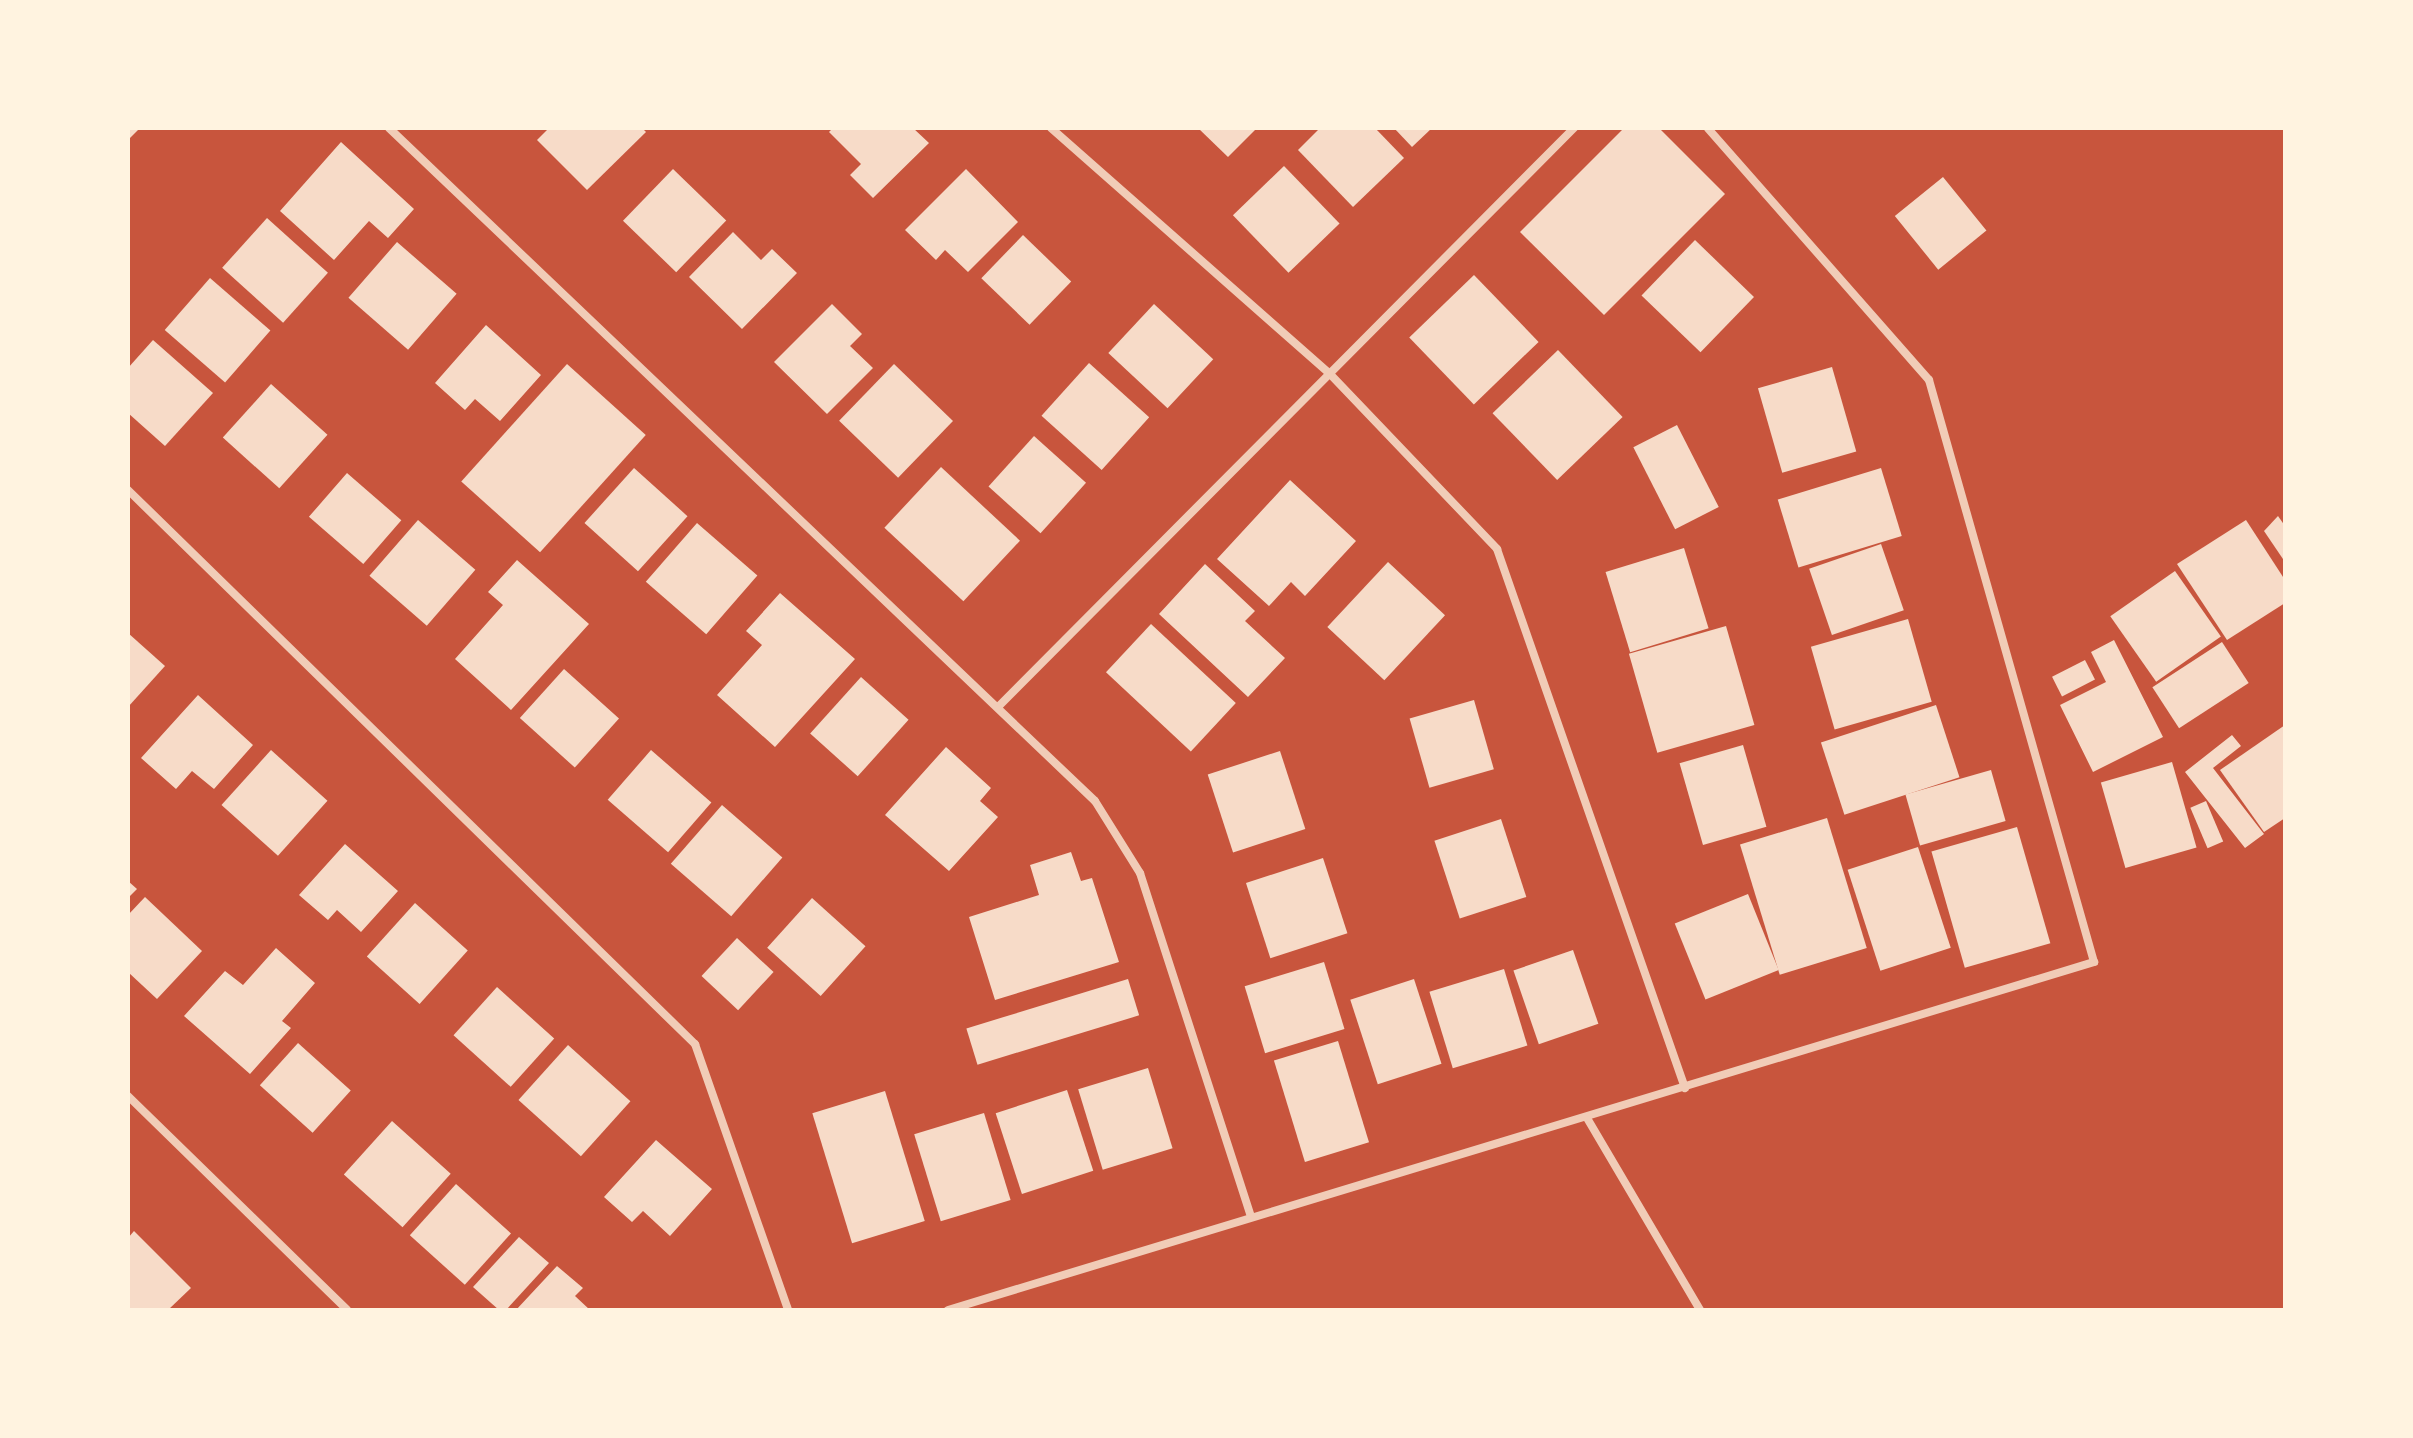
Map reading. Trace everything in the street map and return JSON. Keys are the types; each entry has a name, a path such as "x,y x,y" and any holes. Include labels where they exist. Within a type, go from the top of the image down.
{"street":[{"path":"389,128 1095,801 1140,873 1251,1217"},
{"path":"1051,128 1330,374 1497,549 1685,1088"},
{"path":"998,707 1574,128"},
{"path":"948,1310 2094,962 1929,380 1708,128"},
{"path":"128,490 695,1044 788,1310"},
{"path":"128,1096 347,1310"},
{"path":"1587,1118 1700,1310"}],"building":[{"path":"128,128 140,128 128,140"},
{"path":"549,128 642,128 646,132 587,190 537,140"},
{"path":"833,128 913,128 929,143 873,198 850,175 861,164 829,132"},
{"path":"1198,128 1257,128 1228,157"},
{"path":"1320,128 1375,128 1404,158 1353,207 1298,150"},
{"path":"1394,128 1432,128 1412,147"},
{"path":"1624,128 1659,128 1725,194 1604,315 1520,232"},
{"path":"341,142 414,209 388,238 369,221 334,260 280,211"},
{"path":"1284,166 1340,224 1288,273 1233,215"},
{"path":"673,169 726,220 676,272 623,221"},
{"path":"966,169 1018,222 968,272 945,250 936,260 905,230"},
{"path":"1943,177 1986,231 1938,270 1895,216"},
{"path":"267,218 328,273 283,323 222,268"},
{"path":"733,232 761,260 772,249 797,273 742,329 689,277"},
{"path":"1023,235 1071,282 1030,325 981,278"},
{"path":"1695,240 1754,297 1700,352 1642,295"},
{"path":"397,242 457,294 408,350 348,298"},
{"path":"1474,275 1539,342 1474,404 1409,338"},
{"path":"210,278 270,330 225,383 165,330"},
{"path":"832,304 862,334 850,346 873,368 827,414 774,362"},
{"path":"1154,304 1213,359 1168,408 1108,353"},
{"path":"486,325 541,375 500,421 475,399 465,410 435,383"},
{"path":"153,340 213,393 165,446 128,413 128,368"},
{"path":"1558,350 1623,417 1557,480 1493,413"},
{"path":"1089,363 1149,417 1102,470 1041,416"},
{"path":"567,364 646,435 540,552 461,481"},
{"path":"894,364 953,421 898,478 839,421"},
{"path":"1832,367 1856,452 1782,473 1758,388"},
{"path":"271,384 327,435 279,488 223,438"},
{"path":"1677,425 1719,507 1675,529 1633,447"},
{"path":"1034,436 1086,483 1041,533 988,487"},
{"path":"941,467 1020,541 963,601 884,528"},
{"path":"634,468 688,516 638,571 584,523"},
{"path":"1881,468 1902,536 1798,567 1778,500"},
{"path":"347,473 401,520 363,564 309,517"},
{"path":"1290,480 1356,541 1305,596 1291,582 1269,606 1217,559"},
{"path":"2278,516 2285,526 2285,562 2264,531"},
{"path":"418,520 475,570 427,626 369,576"},
{"path":"2246,520 2285,580 2285,603 2227,640 2177,564"},
{"path":"697,523 757,575 706,634 646,582"},
{"path":"1881,544 1904,610 1832,635 1809,569"},
{"path":"1684,548 1709,628 1630,652 1606,572"},
{"path":"517,560 589,624 511,710 455,659 503,605 488,592"},
{"path":"1388,562 1445,615 1384,680 1327,627"},
{"path":"1205,564 1255,611 1245,621 1285,658 1248,697 1159,614"},
{"path":"2175,571 2221,637 2156,682 2110,616"},
{"path":"780,593 855,659 775,747 717,695 762,645 746,631"},
{"path":"1908,619 1932,702 1835,730 1811,647"},
{"path":"1151,624 1236,703 1191,751 1106,672"},
{"path":"1726,626 1754,725 1657,753 1629,654"},
{"path":"128,633 165,666 128,707"},
{"path":"2114,640 2163,737 2093,772 2060,705 2106,682 2091,652"},
{"path":"2222,642 2249,683 2179,728 2152,687"},
{"path":"2085,660 2095,680 2062,696 2052,677"},
{"path":"564,669 619,719 575,768 520,718"},
{"path":"861,677 909,720 858,776 810,733"},
{"path":"198,695 253,745 214,789 192,771 176,789 141,758"},
{"path":"1474,700 1494,769 1429,788 1410,718"},
{"path":"1936,705 1959,777 1844,815 1821,742"},
{"path":"2285,725 2285,818 2264,832 2220,770"},
{"path":"2232,735 2241,746 2213,768 2264,834 2245,848 2185,772"},
{"path":"1743,745 1766,827 1703,845 1680,763"},
{"path":"946,747 991,788 980,801 998,817 949,871 885,815"},
{"path":"271,750 327,801 278,856 221,805"},
{"path":"651,750 711,802 668,852 608,800"},
{"path":"1280,751 1305,829 1233,852 1208,774"},
{"path":"2172,762 2197,848 2125,868 2101,782"},
{"path":"1991,770 2006,821 1920,845 1905,795"},
{"path":"2206,801 2223,842 2208,848 2190,808"},
{"path":"722,805 782,857 731,916 671,864"},
{"path":"1827,818 1867,948 1780,975 1740,845"},
{"path":"1501,819 1526,897 1460,919 1434,841"},
{"path":"2017,827 2050,943 1965,968 1931,852"},
{"path":"345,844 398,891 361,932 337,910 328,920 299,895"},
{"path":"1918,847 1951,948 1880,971 1848,870"},
{"path":"1071,852 1081,881 1092,878 1119,962 995,1000 969,917 1039,895 1030,865"},
{"path":"1323,858 1347,933 1270,958 1246,883"},
{"path":"128,881 137,889 128,898"},
{"path":"1748,894 1779,970 1705,1000 1675,924"},
{"path":"145,897 202,951 157,999 128,972 128,915"},
{"path":"812,898 866,946 821,996 767,948"},
{"path":"415,903 468,951 420,1004 367,957"},
{"path":"737,938 774,972 738,1010 702,976"},
{"path":"276,948 315,983 282,1021 291,1028 250,1074 184,1016 225,971 243,985"},
{"path":"1573,950 1598,1024 1539,1044 1513,971"},
{"path":"1324,962 1344,1029 1265,1053 1245,986"},
{"path":"1504,969 1527,1046 1453,1068 1429,992"},
{"path":"1128,979 1139,1015 977,1065 966,1028"},
{"path":"1414,979 1442,1064 1378,1084 1350,1000"},
{"path":"497,987 554,1039 511,1087 454,1035"},
{"path":"1338,1041 1369,1142 1305,1162 1274,1061"},
{"path":"298,1043 351,1091 313,1133 260,1085"},
{"path":"568,1045 630,1101 581,1156 518,1100"},
{"path":"1148,1068 1173,1148 1103,1170 1078,1089"},
{"path":"1067,1090 1093,1171 1022,1194 996,1113"},
{"path":"885,1091 925,1221 852,1243 812,1113"},
{"path":"984,1113 1011,1200 941,1221 914,1134"},
{"path":"392,1121 451,1174 403,1227 344,1175"},
{"path":"656,1140 712,1189 670,1236 643,1211 632,1222 604,1197"},
{"path":"456,1184 511,1234 465,1285 410,1235"},
{"path":"134,1231 191,1288 168,1310 128,1310 128,1238"},
{"path":"519,1237 549,1263 506,1310 499,1310 473,1287"},
{"path":"557,1266 583,1288 575,1296 590,1310 516,1310"}]}
